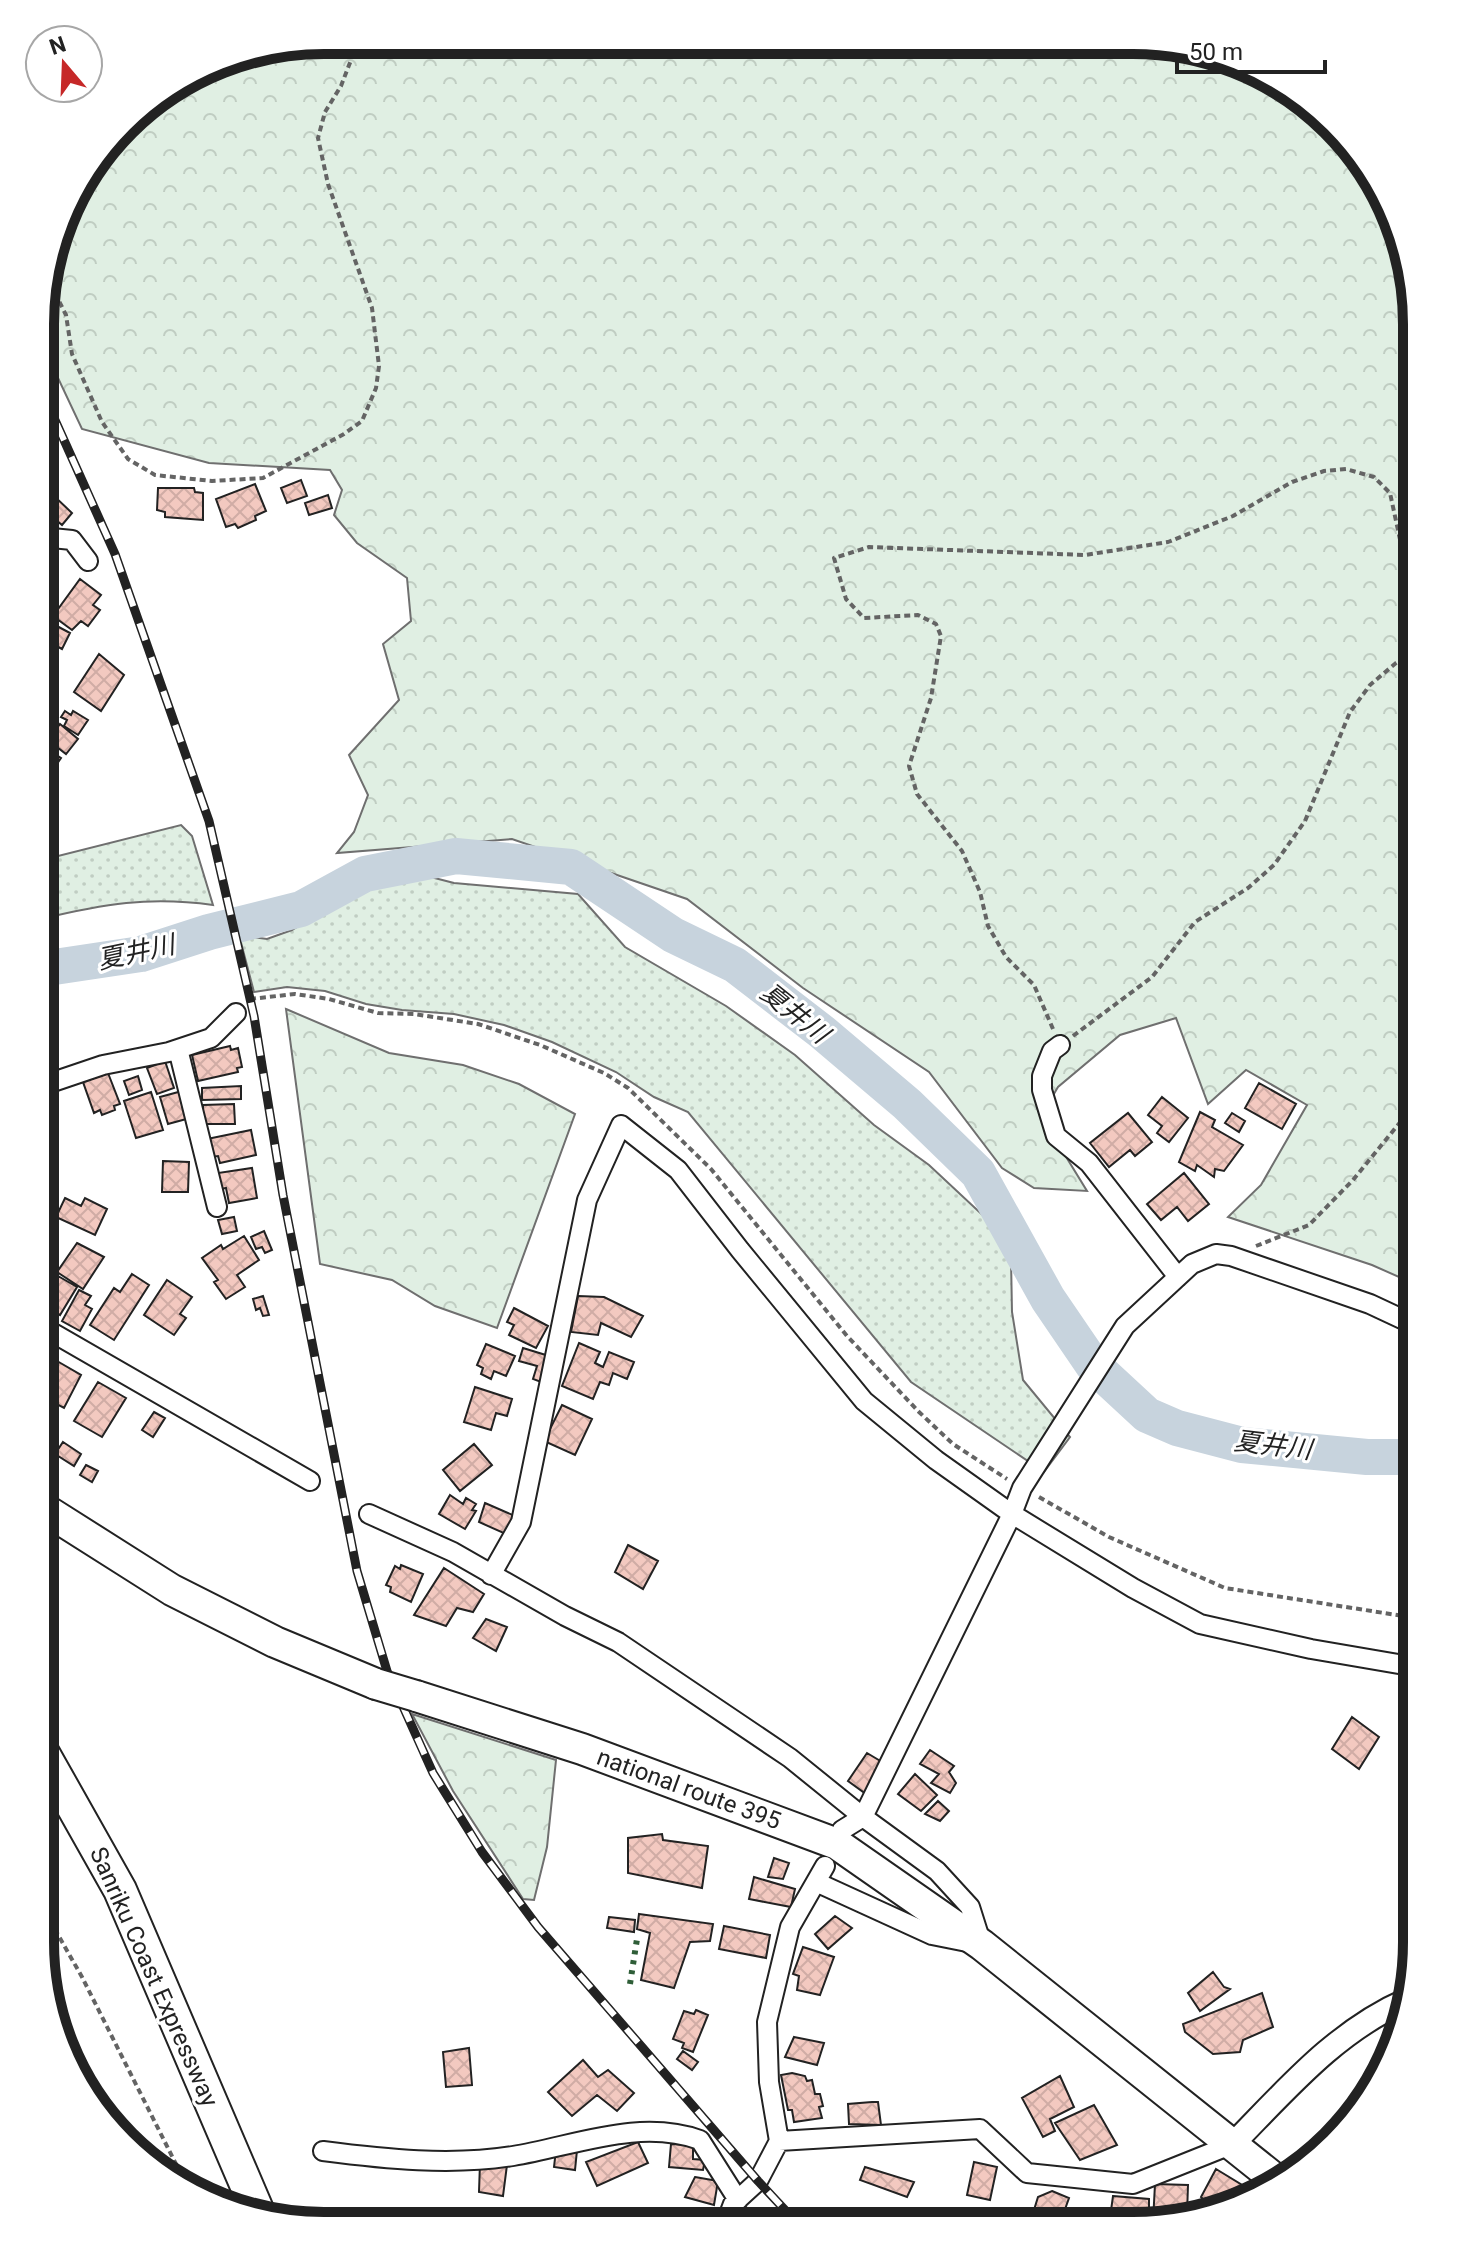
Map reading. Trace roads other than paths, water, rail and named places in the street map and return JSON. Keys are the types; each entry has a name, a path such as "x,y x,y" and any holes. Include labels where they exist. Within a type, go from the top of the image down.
{"highway":[{"name":"national route 395","path":"54,1515 172,1590 275,1642 376,1684 582,1749 837,1844 982,1945 1270,2175"},
{"name":"Sanriku Coast Expressway","path":"54,1773 120,1890 254,2203"}],"street":[{"path":"54,538 72,540 88,561"},
{"path":"54,1082 103,1065 178,1049 211,1038 236,1013"},
{"path":"1060,1045 1052,1051 1042,1076 1042,1090 1056,1136 1089,1163 1171,1284"},
{"path":"178,1049 217,1207"},
{"path":"491,1575 521,1522 587,1200 621,1125 678,1170 864,1401 936,1460 1012,1514 1133,1588 1200,1624 1311,1649 1402,1665"},
{"path":"842,1830 863,1817 1022,1488 1125,1326 1192,1264 1216,1254 1231,1256 1370,1304 1402,1319"},
{"path":"54,1333 310,1481"},
{"path":"369,1514 453,1552 618,1642 790,1758 937,1871 970,1907 982,1945 932,1935 820,1874 790,1927 767,2022 769,2082 779,2141 758,2181 738,2200 732,2212"},
{"path":"779,2141 980,2129 1027,2173 1133,2184 1233,2144 1339,2040 1395,2005"},
{"path":"323,2151 368,2157 452,2161 512,2156 588,2139 647,2131 700,2140 738,2200"}],"waterway":[{"name":"夏井川","path":"54,967 141,954 209,932 301,909 365,874 456,856 571,867 673,935 735,965 822,1032 907,1104 978,1173 1048,1299 1093,1365 1147,1415 1177,1428 1242,1445 1367,1457 1402,1457"}],"railway":[{"path":"54,418 115,554 209,821 254,1016 283,1195 357,1571 387,1671 433,1773 482,1852 538,1927 787,2212"}]}
